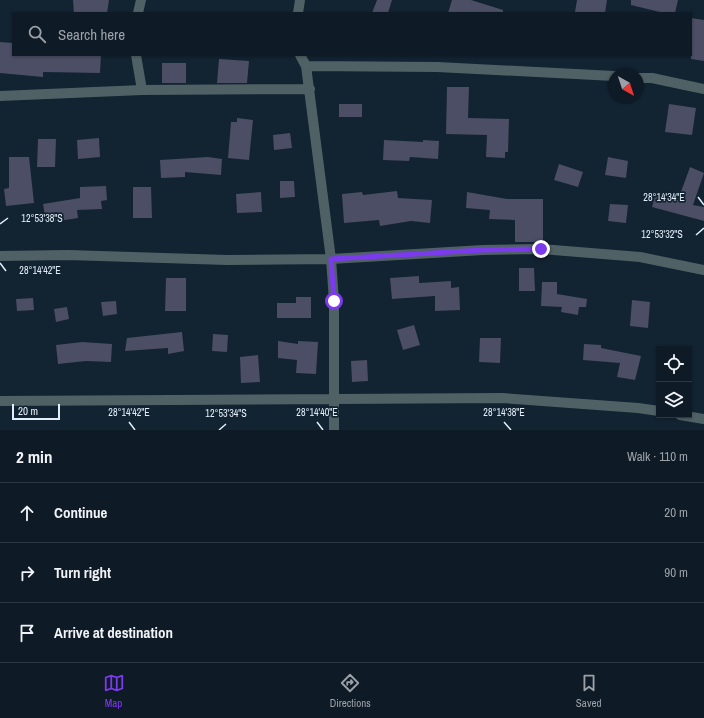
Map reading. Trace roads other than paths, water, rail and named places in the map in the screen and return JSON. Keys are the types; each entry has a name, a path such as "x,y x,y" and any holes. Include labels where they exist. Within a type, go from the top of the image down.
{"street":[{"path":"138,12 141,0"},
{"path":"298,12 300,0"},
{"path":"136,56 142,90"},
{"path":"301,56 306,66 310,89 331,259 334,301 334,430"},
{"path":"306,66 437,68 608,76"},
{"path":"644,78 652,78 704,89"},
{"path":"0,96 142,90 310,89"},
{"path":"0,256 68,255 227,260 331,259 483,250 541,249 640,257 704,270"},
{"path":"0,401 502,398 656,411"},
{"path":"692,417 704,419"}]}
